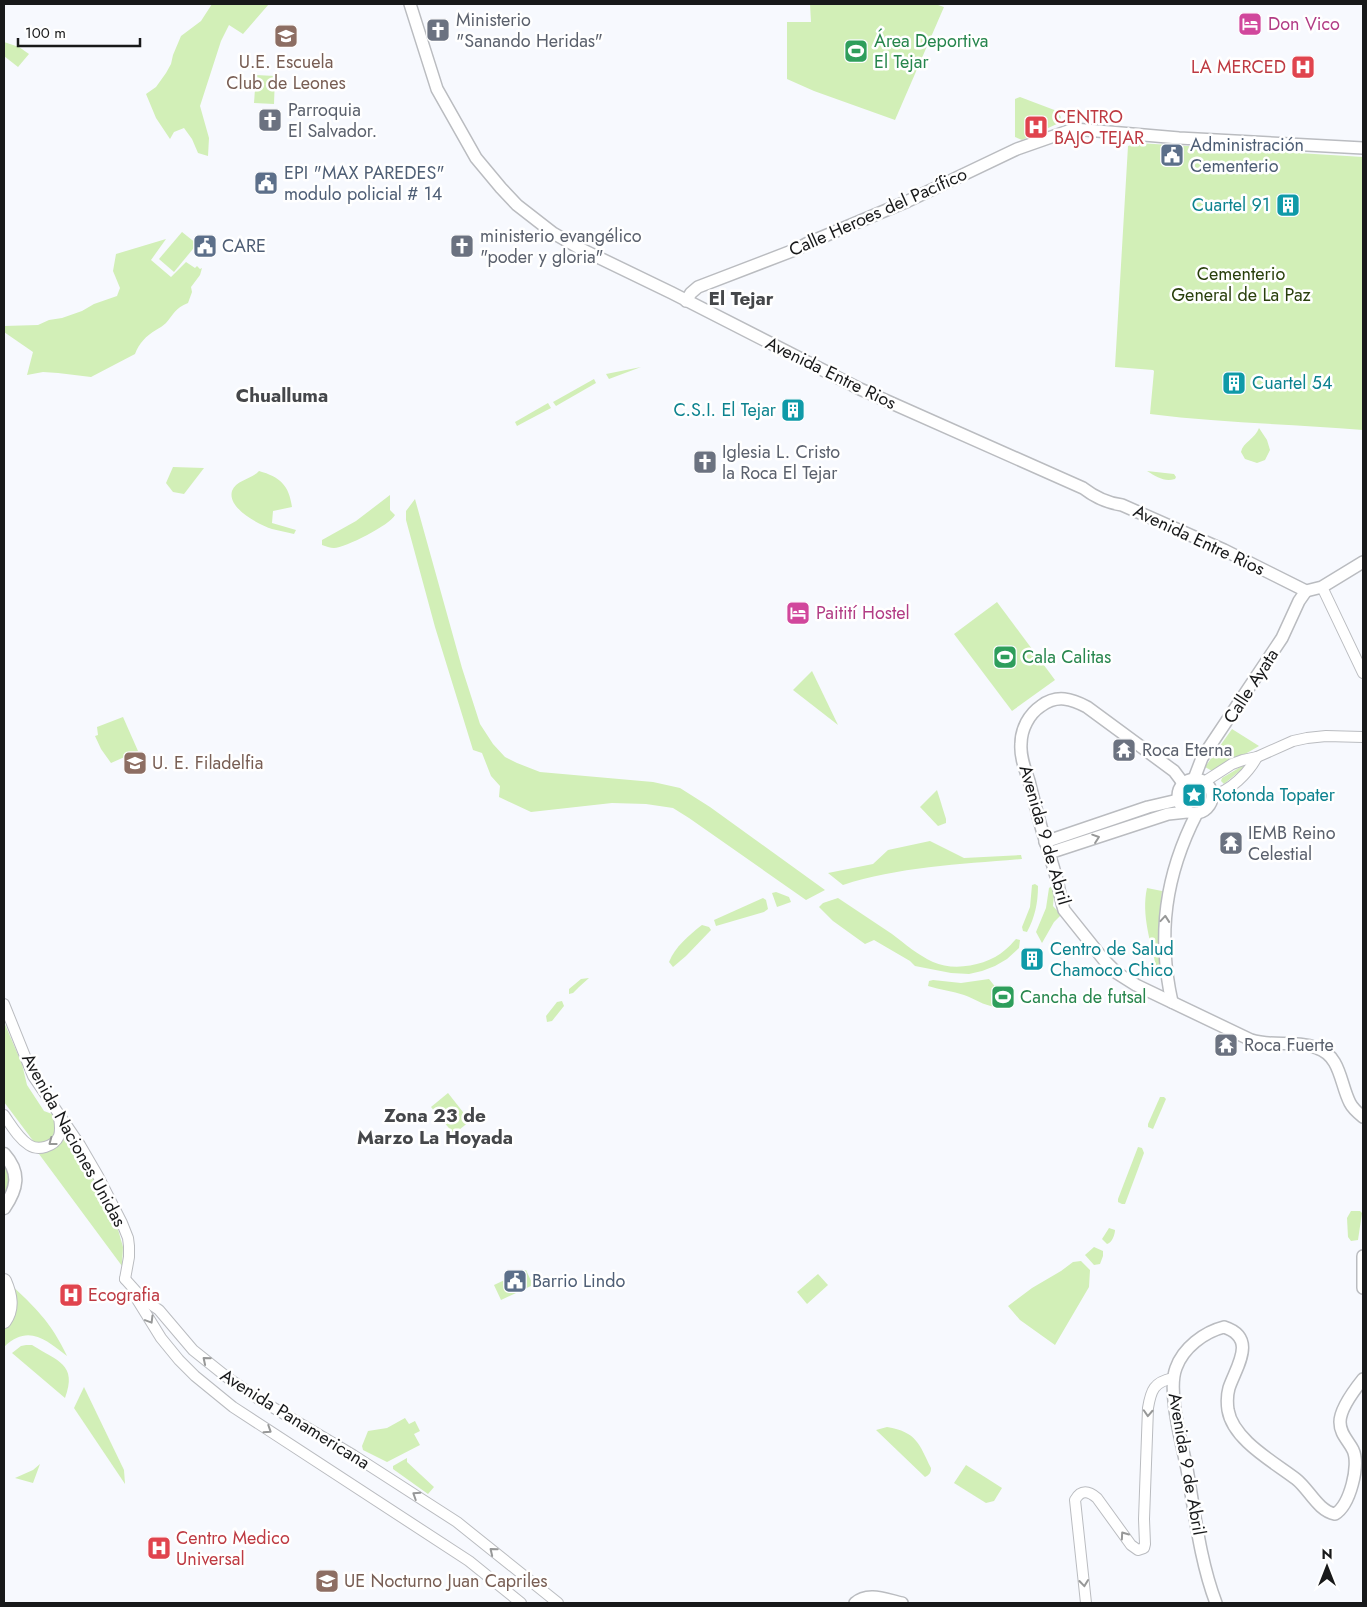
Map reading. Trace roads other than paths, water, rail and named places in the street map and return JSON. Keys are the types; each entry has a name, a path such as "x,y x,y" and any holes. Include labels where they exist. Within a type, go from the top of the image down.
{"highway":[{"path":"4,1154 14,1172 16,1185 4,1208"},
{"path":"4,1281 10,1301 9,1311 4,1321"}],"main road":[{"name":"Avenida Entre Rios","path":"410,4 437,89 476,158 517,205 553,233 581,249 860,389 1083,488 1094,497 1107,503 1122,505 1224,550 1306,590"},
{"name":"Calle Heroes del Pacífico","path":"686,301 698,287 797,249 908,201 1017,149 1074,129 1179,138 1363,148"},
{"path":"1306,590 1322,587 1363,562"},
{"name":"Calle Ayata","path":"1194,781 1202,758 1282,638 1306,590"},
{"name":"Avenida 9 de Abril","path":"1194,781 1174,772 1087,708 1067,698 1047,702 1038,708 1025,725 1020,744 1021,754 1064,910 1090,943 1117,972 1136,985 1238,1035 1260,1043 1312,1046 1324,1051 1334,1062 1351,1105 1363,1117"},
{"path":"1049,854 1168,814 1192,813 1203,811 1209,806 1212,795 1209,786 1194,781 1178,791 1178,800 1181,807 1192,813"},
{"path":"1045,842 1148,807 1178,800"},
{"path":"1172,1002 1164,947 1165,920 1168,894 1192,813"},
{"path":"1363,1256 1363,1288"},
{"name":"Avenida 9 de Abril","path":"1216,1603 1207,1576 1176,1407 1173,1378 1176,1368 1184,1355 1209,1332 1224,1327 1236,1333 1242,1347 1242,1360 1229,1389 1227,1408 1230,1419 1238,1433 1264,1458 1297,1480 1323,1508 1336,1514 1342,1509 1345,1502 1356,1466 1353,1450 1342,1432 1341,1417 1351,1396 1363,1378"},
{"path":"855,1603 869,1597 902,1603"}],"street":[{"path":"1322,587 1363,673"},
{"path":"1194,781 1232,764 1257,757 1277,747 1306,738 1326,736 1363,737"},
{"path":"1212,795 1224,791 1252,767 1257,757"},
{"name":"Avenida Naciones Unidas","path":"4,1004 33,1076 98,1176 122,1224 128,1238 129,1251 125,1278"},
{"path":"4,1115 23,1141 31,1147 42,1148 52,1145 58,1137 61,1127 59,1114"},
{"name":"Avenida Panamericana","path":"125,1278 161,1338 195,1376 233,1407 469,1561 522,1603"},
{"name":"Avenida Panamericana","path":"125,1278 143,1299 159,1310 193,1350 228,1378 457,1522 558,1603"},
{"path":"1086,1603 1075,1500 1079,1493 1090,1492 1097,1498 1131,1545 1138,1550 1144,1548 1149,1403 1156,1385 1161,1381 1173,1378"}],"place":[{"name":"Don Vico","path":"1250,24"},
{"name":"Ministerio \"Sanando Heridas\"","path":"438,30"},
{"name":"U.E. Escuela Club de Leones","path":"286,36"},
{"name":"Área Deportiva El Tejar","path":"856,51"},
{"name":"LA MERCED","path":"1303,67"},
{"name":"Parroquia El Salvador.","path":"270,120"},
{"name":"CENTRO BAJO TEJAR","path":"1036,127"},
{"name":"Administración Cementerio","path":"1172,155"},
{"name":"EPI \"MAX PAREDES\" modulo policial # 14","path":"266,183"},
{"name":"Cuartel 91","path":"1288,205"},
{"name":"CARE","path":"205,246"},
{"name":"ministerio evangélico \"poder y gloria\"","path":"462,246"},
{"name":"Cuartel 54","path":"1234,383"},
{"name":"C.S.I. El Tejar","path":"793,410"},
{"name":"Iglesia L. Cristo la Roca El Tejar","path":"705,462"},
{"name":"Paitití Hostel","path":"798,613"},
{"name":"Cala Calitas","path":"1005,657"},
{"name":"Roca Eterna","path":"1124,750"},
{"name":"U. E. Filadelfia","path":"135,763"},
{"name":"Rotonda Topater","path":"1194,795"},
{"name":"IEMB Reino Celestial","path":"1231,843"},
{"name":"Centro de Salud Chamoco Chico","path":"1032,959"},
{"name":"Cancha de futsal","path":"1003,997"},
{"name":"Roca Fuerte","path":"1226,1045"},
{"name":"Barrio Lindo","path":"515,1281"},
{"name":"Ecografia","path":"71,1295"},
{"name":"Centro Medico Universal","path":"159,1548"},
{"name":"UE Nocturno Juan Capriles","path":"327,1581"}],"district":[{"name":"El Tejar","path":"741,298"},
{"name":"Chualluma","path":"282,395"},
{"name":"Zona 23 de Marzo La Hoyada","path":"435,1126"}],"park label":[{"name":"Cementerio General de La Paz","path":"1241,284"}]}
